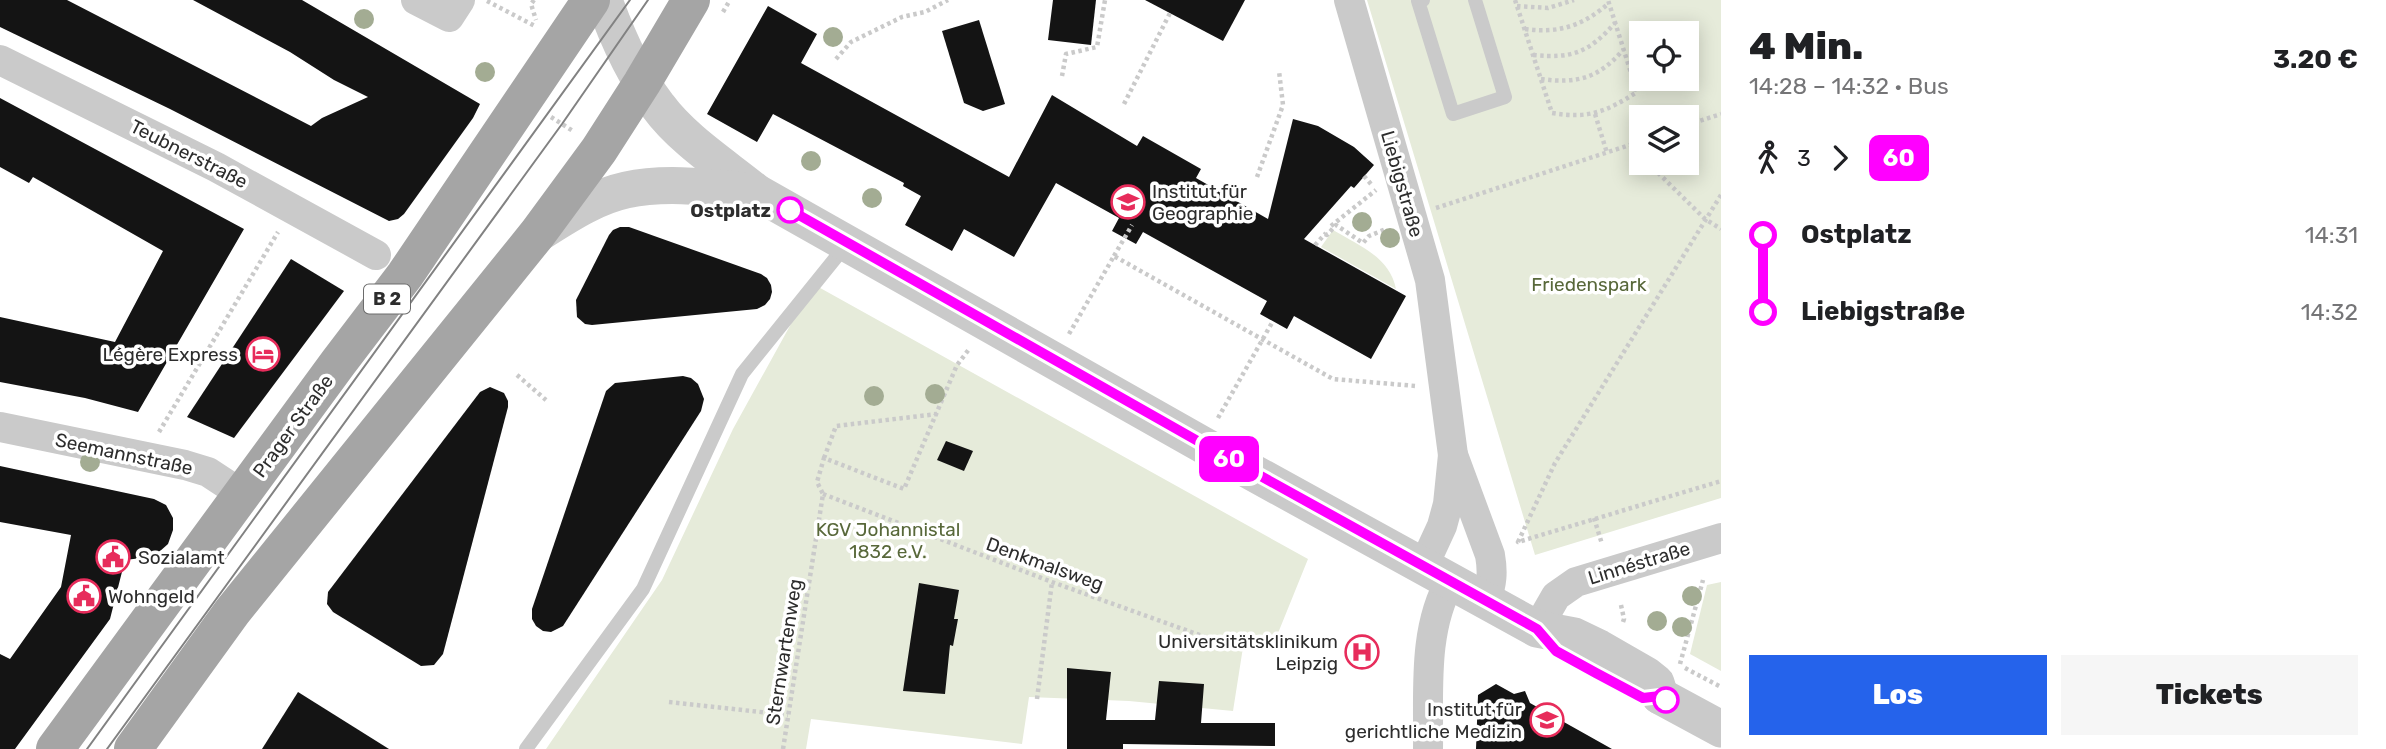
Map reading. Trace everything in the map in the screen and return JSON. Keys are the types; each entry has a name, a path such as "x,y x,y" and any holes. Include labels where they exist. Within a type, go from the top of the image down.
{"main road":[{"name":"B 2","path":"536,107 591,0"},
{"path":"134,749 232,612 538,233 588,165 642,83 691,0"},
{"name":"Prager Straße","path":"55,749 338,363 536,107"}],"street":[{"path":"416,0 455,8"},
{"path":"604,0 642,83 659,107 671,121 756,192 1537,629 1556,651 1643,698 1660,696 1721,729"},
{"name":"Liebigstraße","path":"1349,0 1430,281 1453,455 1437,572 1436,611 1430,650 1428,749"},
{"name":"Teubnerstraße","path":"0,60 216,167 376,255"},
{"path":"538,233 582,206 626,190 691,187 756,192"},
{"name":"Seemannstraße","path":"0,427 185,465 208,472 243,495"},
{"name":"Liebigstraße","path":"1453,455 1490,555 1492,583 1486,600"},
{"name":"Linnéstraße","path":"1537,629 1556,596 1576,582 1721,538"}],"lane":[{"path":"1423,0 1418,1 1452,114 1505,97 1475,0"},
{"path":"526,749 643,589 742,374 847,243"}],"path":[{"path":"486,0 539,28 531,4 534,0"},
{"path":"836,59 851,42 902,17 925,12 948,0"},
{"path":"1062,76 1066,54 1097,47 1105,0"},
{"path":"1574,0 1548,8 1516,3 1552,113 1572,116 1595,114 1637,92 1609,1"},
{"path":"1525,29 1550,32 1575,26 1598,13 1609,1"},
{"path":"1124,104 1170,13"},
{"path":"1533,55 1561,57 1585,51 1615,23"},
{"path":"1541,79 1569,82 1579,80 1606,67 1623,50"},
{"path":"1257,177 1283,105 1279,71"},
{"path":"536,107 580,135"},
{"path":"1595,114 1607,153"},
{"path":"1699,121 1721,114"},
{"path":"1438,207 1629,145"},
{"path":"1660,175 1705,219 1721,229"},
{"path":"1315,245 1334,222 1377,190 1401,181"},
{"path":"1721,195 1555,463 1518,542 1721,481"},
{"path":"145,457 292,208"},
{"path":"1054,359 1132,225"},
{"path":"1325,234 1336,225 1363,243"},
{"path":"1114,256 1333,379 1399,386 1445,387"},
{"path":"1203,444 1273,321"},
{"path":"824,458 904,489 957,365 990,322"},
{"path":"517,375 546,400"},
{"name":"Sternwartenweg","path":"783,749 823,494 817,482 836,426 938,414"},
{"name":"Denkmalsweg","path":"823,494 1052,583 1219,642"},
{"path":"1594,519 1602,545"},
{"path":"1703,580 1680,665 1721,687"},
{"path":"1037,699 1052,583"},
{"path":"669,702 788,715"}],"green space":[{"name":"Friedenspark","path":"1367,0 1721,0 1721,498 1535,555"},
{"path":"1333,230 1380,260 1393,278 1396,289 1321,247"},
{"name":"KGV Johannistal 1832 e.V.","path":"813,284 1308,559 1272,648 1244,641 1233,711 1129,701 1029,697 1022,744 811,719 806,749 546,749 662,580 733,429"},
{"path":"1721,582 1721,671 1690,654 1707,585"}],"building":[{"path":"0,0 67,0 311,126 322,118 368,97 193,0 302,0 480,104 473,118 404,214 389,221 170,109 0,27"},
{"path":"1053,0 1096,0 1091,45 1048,40"},
{"path":"1145,0 1245,0 1223,41"},
{"path":"768,6 817,34 801,63 1009,177 1052,95 1137,146 1143,136 1201,169 1196,178 1268,219 1293,119 1318,126 1354,147 1374,165 1354,188 1351,186 1304,239 1406,296 1371,359 1294,316 1287,329 1260,314 1267,301 1143,232 1136,244 1112,231 1119,218 1056,183 1014,257 964,229 952,251 905,225 921,196 903,186 904,183 773,114 757,142 707,114"},
{"path":"979,20 1005,104 983,111 964,103 942,31"},
{"path":"0,98 244,229 138,412 85,398 0,382 0,317 115,342 163,251 33,177 29,183 0,167"},
{"path":"620,227 629,227 761,274 771,285 770,299 757,309 585,324 577,317 576,300 609,235"},
{"name":"Légère Express","path":"291,259 344,291 234,438 187,417"},
{"path":"683,376 698,384 704,399 701,411 563,626 551,632 543,631 532,619 532,609 606,391 615,383"},
{"path":"490,387 504,393 508,407 443,654 434,665 421,666 333,612 327,604 328,592 480,392"},
{"path":"946,441 973,451 964,471 937,460"},
{"path":"0,466 154,499 166,505 173,518 173,530 168,544 159,552 150,557 125,560 110,619 15,749 0,749 0,654 10,659 61,587 71,535 0,522"},
{"path":"919,583 959,590 954,619 958,619 953,646 950,645 945,694 903,691"},
{"path":"1067,668 1111,672 1106,720 1155,720 1159,681 1204,684 1201,723 1275,723 1275,746 1123,744 1123,749 1067,749"},
{"path":"1496,684 1514,694 1525,691 1530,703 1612,749 1476,749 1478,695"},
{"path":"298,692 389,749 262,749"}],"tram line":[{"path":"87,749 630,0"},
{"path":"107,749 562,124 648,0"}],"bus line":[{"name":"60","path":"790,210 1537,629 1556,651 1643,698 1660,696 1666,700"}],"place":[{"name":"Institut für Geographie","path":"1128,202"},
{"name":"Ostplatz","path":"790,210"},
{"name":"Légère Express","path":"263,354"},
{"name":"Sozialamt","path":"113,557"},
{"name":"Wohngeld","path":"84,596"},
{"name":"Universitätsklinikum Leipzig","path":"1362,652"},
{"name":"Institut für gerichtliche Medizin","path":"1547,720"}]}
